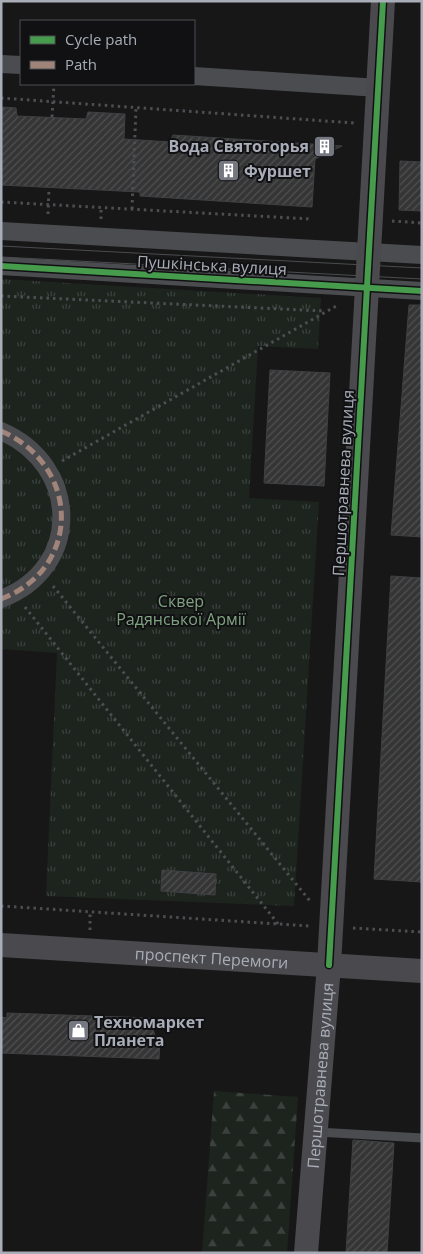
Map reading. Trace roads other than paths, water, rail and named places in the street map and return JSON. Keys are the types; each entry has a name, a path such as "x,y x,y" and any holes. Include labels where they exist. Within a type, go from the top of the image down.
{"street":[{"name":"Першотравнева вулиця","path":"306,1253 314,1132 329,965 383,1"},
{"path":"1,64 20,65"},
{"path":"195,76 379,88"},
{"name":"Пушкінська вулиця","path":"1,231 422,255"},
{"name":"Пушкінська вулиця","path":"1,266 422,291"},
{"path":"1,431 18,439 35,452 48,468 58,488 61,518 60,532 53,554 41,572 8,597"},
{"name":"проспект Перемоги","path":"1,945 422,971"}],"lane":[{"path":"314,1132 422,1138"}],"tram line":[{"path":"1,246 422,268"},
{"path":"1,257 422,279"}],"place":[{"name":"Вода Святогорья","path":"325,146"},
{"name":"Фуршет","path":"228,171"},
{"name":"Техномаркет Планета","path":"78,1031"}],"park label":[{"name":"Сквер Радянської Армії","path":"181,610"}]}
